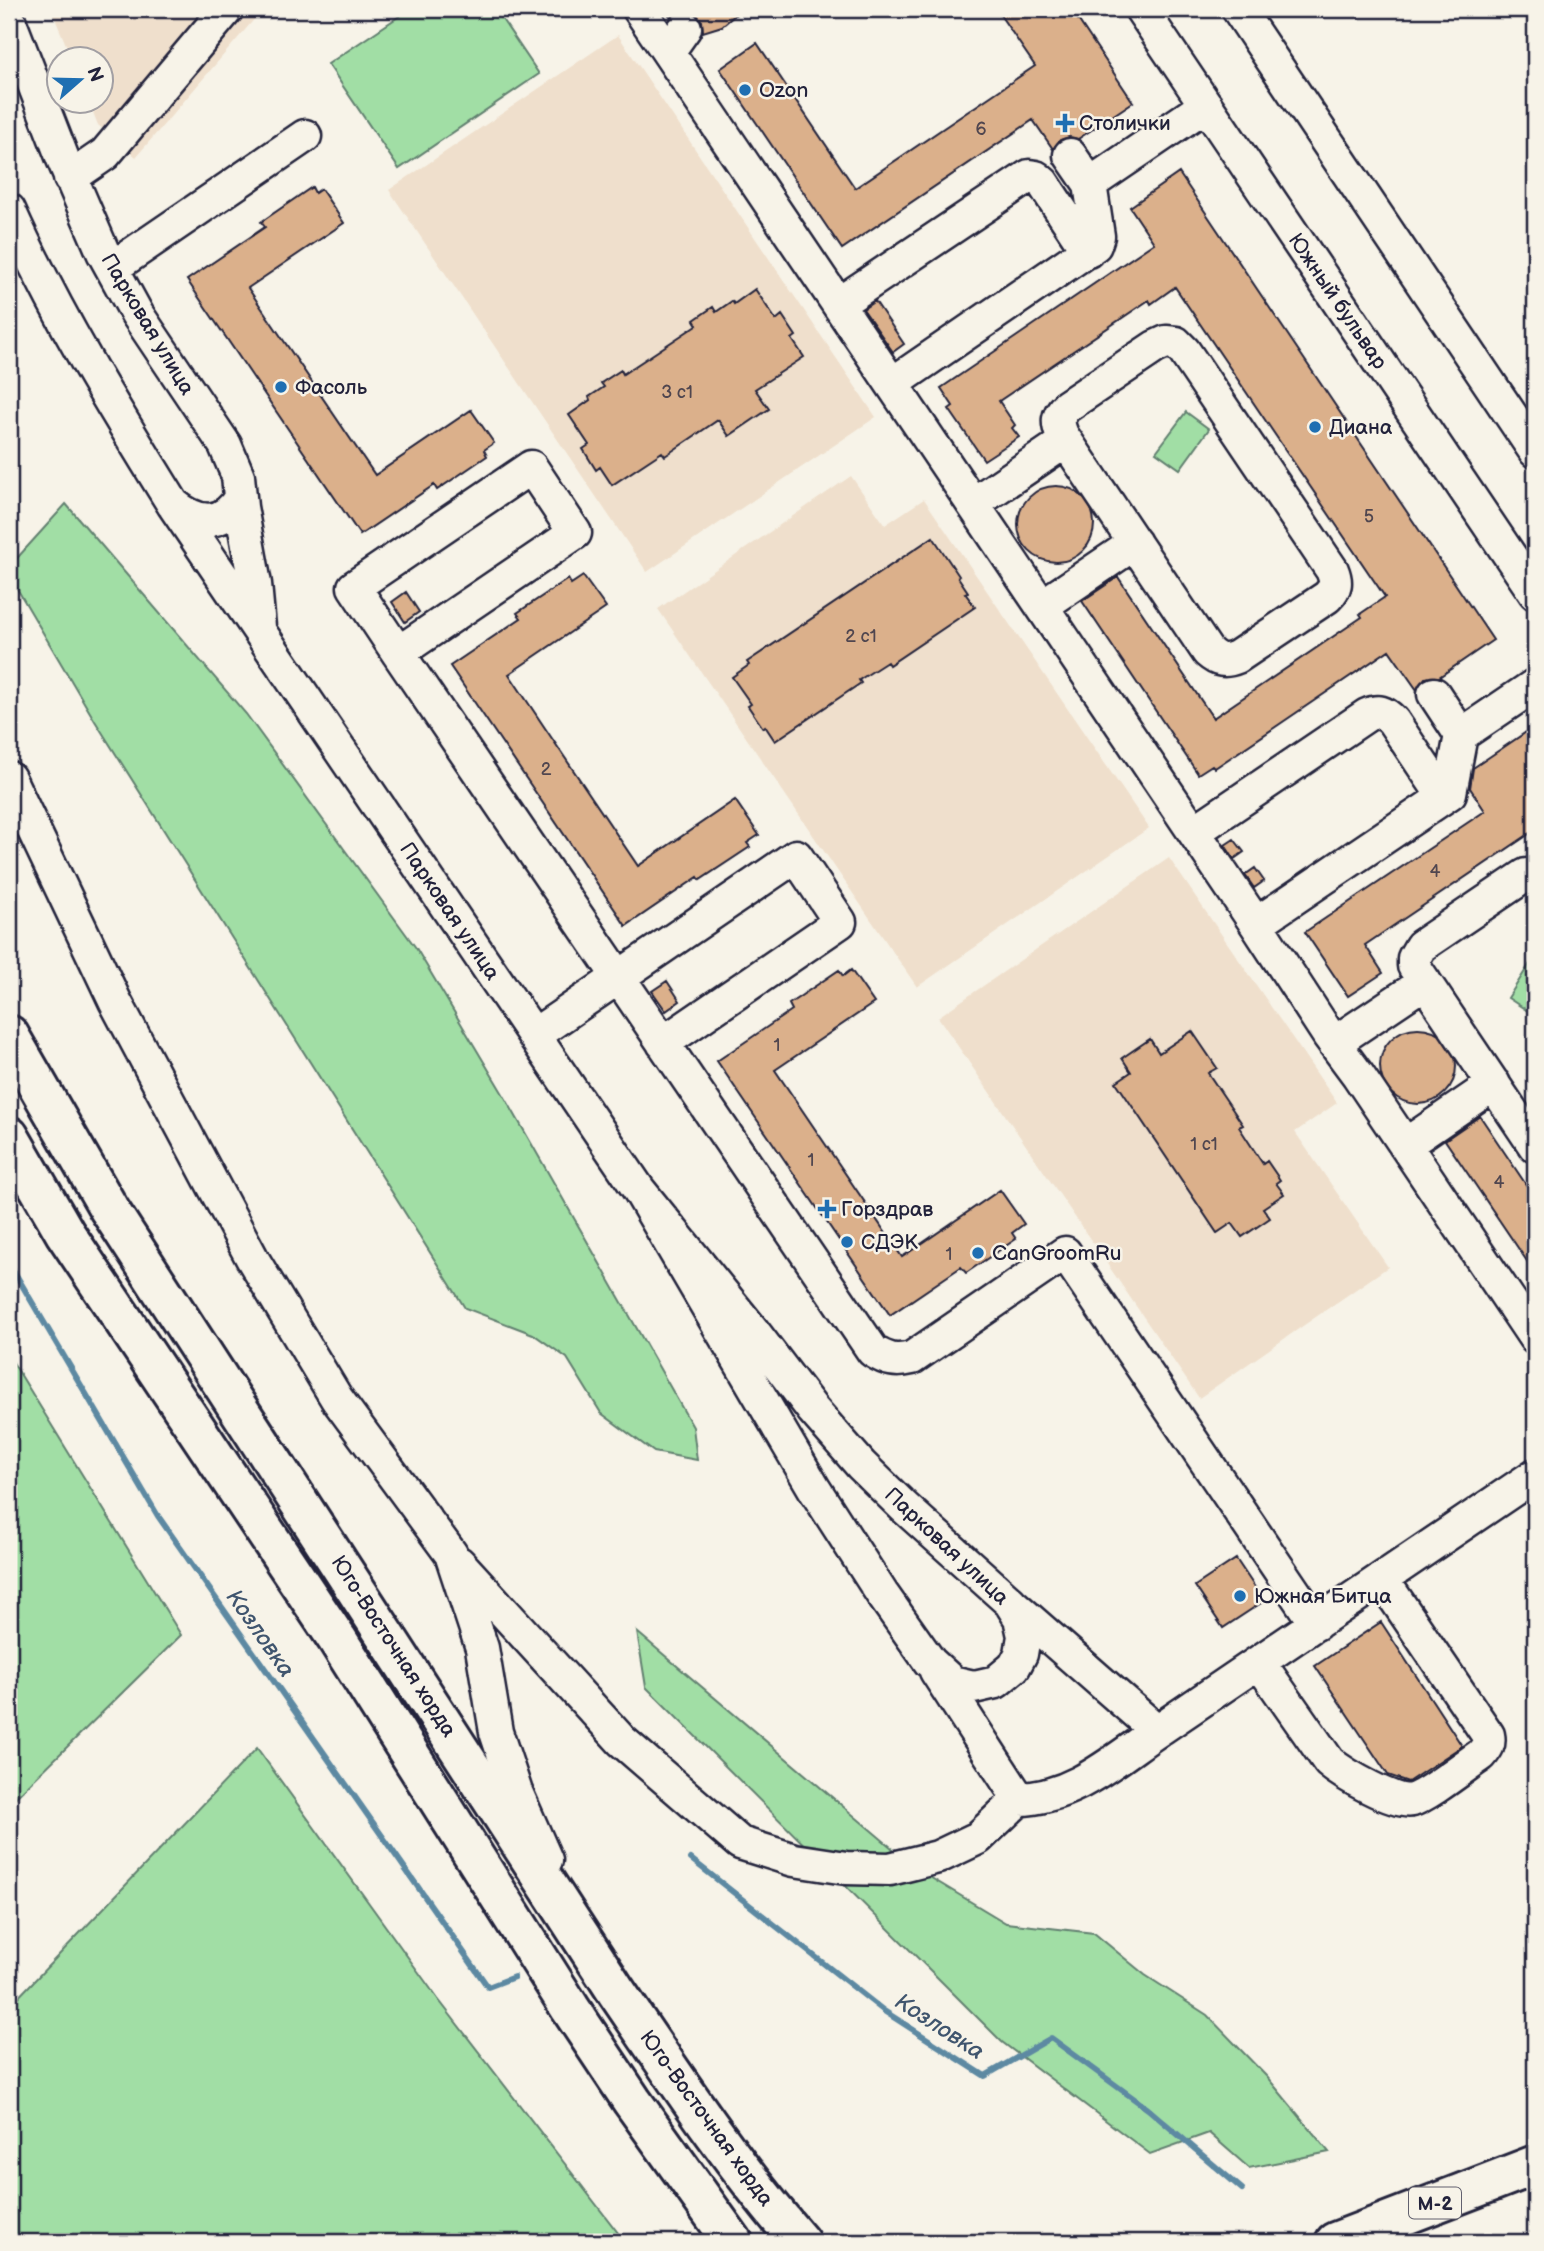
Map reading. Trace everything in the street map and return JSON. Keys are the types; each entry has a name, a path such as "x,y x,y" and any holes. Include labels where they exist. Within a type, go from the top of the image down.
{"main road":[{"name":"Юго-Восточная хорда","path":"9,1035 108,1209 616,1990 673,2074 775,2213 800,2242"},
{"name":"Юго-Восточная хорда","path":"9,1136 65,1233 337,1639 570,2008 632,2101 733,2242"},
{"name":"М-2","path":"1335,2242 1535,2165"}],"street":[{"path":"70,178 105,154 227,9"},
{"path":"639,9 676,40 838,304 973,504 1007,530 1032,568 1041,606 1334,1043 1369,1072 1394,1108 1405,1145 1535,1338"},
{"name":"Южный бульвар","path":"1141,9 1535,593"},
{"path":"1238,9 1535,452"},
{"name":"Парковая улица","path":"9,20 15,47 70,178 112,268 137,314 225,445 238,476 260,632"},
{"path":"1090,184 1206,105"},
{"path":"112,268 305,136"},
{"path":"892,384 1095,245 1098,236 1090,184 1070,155"},
{"path":"838,304 1029,176 1036,177 1043,183 1088,251"},
{"name":"Парковая улица","path":"9,211 25,247 100,387 173,504 639,1190 815,1490 882,1594 930,1662 951,1682 974,1687 996,1682 1014,1667 1021,1654 1024,1636 1020,1618 1010,1602 861,1465 813,1410 639,1190"},
{"path":"1166,342 1176,343 1332,570 1336,580 1334,590 1226,662 1216,659 1208,652 1135,543 1066,441 1058,424 1059,413 1155,347 1166,342"},
{"path":"973,504 1066,441"},
{"path":"398,653 575,533 531,467 354,587 398,653 873,1352 884,1359 899,1361 912,1358 1065,1253 1316,1624"},
{"path":"173,504 188,516 199,520 225,514 234,508 240,498"},
{"path":"1041,606 1135,543"},
{"path":"1461,735 1535,685"},
{"path":"1256,924 1450,793 1461,735 1434,694"},
{"path":"1194,832 1376,711 1384,712 1393,721 1444,797"},
{"path":"9,778 115,1001 252,1258 337,1399 451,1554 622,1741 740,1843 794,1860 846,1868 891,1869 938,1857 978,1838 1019,1799 1036,1799 1069,1789 1535,1475"},
{"path":"534,1035 796,856 840,922 663,1043"},
{"path":"1535,874 1526,875 1421,946 1414,958 1414,966 1535,1146"},
{"path":"1334,1043 1425,982"},
{"path":"1405,1145 1494,1084"},
{"path":"451,1554 482,1648 496,1732 516,1792 544,1857 616,1990"},
{"path":"1259,1662 1325,1758 1341,1772 1405,1801 1416,1799 1481,1755 1488,1747 1488,1735 1382,1579"},
{"path":"1010,1602 1157,1731"},
{"path":"930,1662 1019,1799"}],"shaded area":[{"path":"51,9 263,9 136,157 98,125 94,116 116,116 116,46 67,46"},
{"path":"618,35 876,417 647,572 389,190"},
{"path":"851,476 885,525 924,499 1149,828 917,987 658,609"},
{"path":"1169,858 1337,1103 1295,1132 1388,1267 1199,1398 938,1017"}],"green space":[{"path":"410,9 495,9 539,74 399,169 328,64"},
{"path":"1186,412 1209,429 1180,469 1156,452"},
{"path":"66,504 246,714 416,948 506,1099 693,1427 697,1460 654,1452 601,1413 567,1358 533,1334 465,1308 95,721 9,575 9,567"},
{"path":"1534,957 1535,1006 1531,1013 1508,998"},
{"path":"9,1356 181,1635 9,1804"},
{"path":"637,1632 918,1870 1006,1923 1094,1933 1145,1975 1207,2015 1267,2077 1329,2152 1249,2168 1209,2133 1150,2154 1002,2042 646,1687"},
{"path":"257,1748 438,1999 625,2242 9,2242 9,2007"}],"building":[{"path":"663,9 742,9 722,26 703,32 702,21 695,13 678,11 671,17"},
{"path":"996,9 1071,9 1133,102 1078,139 1069,137 1060,140 1053,149 1033,120 842,249 720,69 757,43 855,188 1035,66"},
{"path":"1179,173 1493,640 1439,677 1425,678 1417,690 1389,650 1215,768 1212,765 1198,774 1082,601 1118,577 1213,718 1362,617 1360,614 1385,597 1175,287 1151,304 1149,300 999,401 1015,425 1012,428 1019,437 984,460 949,409 953,406 941,388 1154,243 1130,207"},
{"path":"312,187 315,193 321,189 344,223 248,288 375,475 471,410 494,443 484,450 487,456 437,490 434,485 360,535 187,280 265,227 261,222"},
{"path":"755,289 776,320 782,315 796,336 792,339 804,357 755,389 769,409 729,436 718,420 665,456 662,452 612,485 600,467 596,470 583,449 589,445 569,415 604,387 601,383 621,370 623,374 697,325 694,320 713,307 716,312 732,301 734,304"},
{"path":"875,301 904,344 893,352 863,309"},
{"path":"1056,486 1071,489 1083,497 1091,509 1094,524 1091,539 1083,551 1071,559 1056,562 1041,559 1029,551 1021,539 1018,524 1021,509 1029,497 1041,489"},
{"path":"933,537 959,576 968,592 965,593 975,607 889,665 887,662 859,680 861,683 775,741 748,706 751,704 732,677 749,665 747,662"},
{"path":"583,576 606,608 509,674 638,866 735,800 759,835 747,843 750,847 700,880 698,877 626,926 450,666 521,618 517,613 568,579 571,584"},
{"path":"406,592 419,612 405,622 392,602"},
{"path":"1535,726 1535,830 1365,945 1383,973 1348,996 1305,932 1485,811 1470,788 1473,768"},
{"path":"1234,839 1244,852 1234,859 1225,845"},
{"path":"1255,868 1264,881 1254,888 1245,875"},
{"path":"839,970 843,976 851,970 874,1003 775,1070 902,1257 1000,1190 1024,1224 1012,1233 1016,1239 966,1273 961,1267 890,1315 717,1061 792,1010 789,1004"},
{"path":"667,981 680,1001 666,1011 652,991"},
{"path":"1418,1028 1432,1031 1445,1039 1453,1052 1456,1066 1453,1080 1445,1093 1432,1101 1418,1104 1404,1101 1391,1093 1383,1080 1380,1066 1383,1052 1391,1039 1404,1031"},
{"path":"1192,1031 1217,1068 1208,1073 1243,1125 1239,1127 1263,1164 1267,1161 1280,1180 1276,1183 1284,1194 1263,1208 1270,1218 1242,1237 1232,1223 1217,1233 1116,1082 1131,1072 1122,1058 1150,1039 1159,1053"},
{"path":"1480,1116 1535,1198 1535,1273 1445,1140"},
{"path":"1236,1559 1264,1601 1223,1628 1195,1586"},
{"path":"1381,1622 1462,1746 1408,1782 1388,1775 1315,1666"}],"waterway":[{"name":"Козловка","path":"9,1263 158,1516 488,1987 514,1977"},
{"name":"Козловка","path":"691,1859 884,2011 985,2076 1051,2038 1148,2109 1242,2189"}],"place":[{"name":"Ozon","path":"745,90"},
{"name":"Столички","path":"1065,123"},
{"name":"Фасоль","path":"281,387"},
{"name":"Диана","path":"1315,427"},
{"name":"Горздрав","path":"827,1209"},
{"name":"СДЭК","path":"847,1242"},
{"name":"CanGroomRu","path":"978,1253"},
{"name":"Южная Битца","path":"1240,1596"}]}
